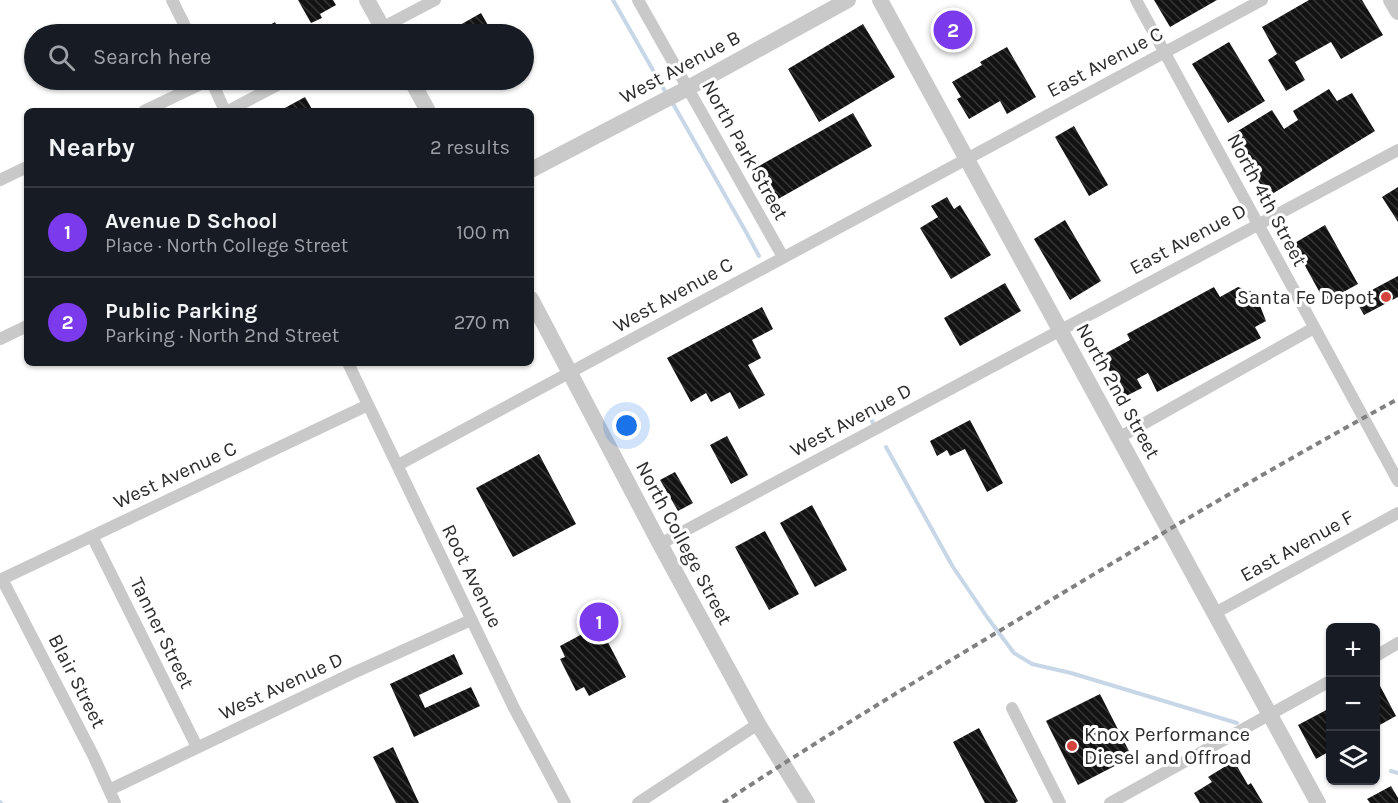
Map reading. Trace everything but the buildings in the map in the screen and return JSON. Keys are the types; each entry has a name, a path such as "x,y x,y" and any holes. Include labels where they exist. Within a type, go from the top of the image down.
{"street":[{"path":"172,0 184,24"},
{"path":"367,0 377,24"},
{"path":"394,24 435,0"},
{"name":"North Park Street","path":"638,0 684,90 783,258"},
{"name":"West Avenue B","path":"534,168 848,0"},
{"name":"North 2nd Street","path":"880,0 1318,803"},
{"name":"North 4th Street","path":"1136,0 1398,481"},
{"name":"East Avenue C","path":"967,158 1262,0"},
{"path":"1391,0 1398,12"},
{"path":"150,108 189,90"},
{"path":"215,90 225,108"},
{"path":"233,108 268,90"},
{"path":"416,90 426,108"},
{"name":"East Avenue D","path":"1060,330 1398,150"},
{"name":"West Avenue C","path":"398,465 967,158"},
{"path":"0,180 24,168"},
{"name":"North College Street","path":"534,305 758,724 807,803"},
{"path":"0,339 24,327"},
{"path":"1119,437 1314,327"},
{"name":"West Avenue D","path":"660,544 1060,330"},
{"name":"Root Avenue","path":"349,366 514,708 565,803"},
{"name":"West Avenue C","path":"1,579 368,405"},
{"name":"East Avenue F","path":"1215,613 1398,513"},
{"name":"Tanner Street","path":"92,536 196,747"},
{"name":"Blair Street","path":"1,579 93,755 115,803"},
{"name":"West Avenue D","path":"109,790 196,747 471,620"},
{"path":"1380,654 1398,643"},
{"path":"1110,803 1326,683"},
{"path":"1012,708 1060,803"},
{"path":"638,803 758,724"}],"waterway":[{"path":"613,0 666,93"},
{"path":"672,102 759,256"},
{"path":"869,415 873,423"},
{"path":"886,447 953,567 1014,653 1032,664 1071,673 1237,723"},
{"path":"1391,771 1398,773"}],"railway":[{"path":"723,803 888,698 1183,521 1398,399"}],"place":[{"name":"Public Parking","path":"953,30"},
{"name":"Santa Fe Depot","path":"1386,297"},
{"name":"Avenue D School","path":"599,622"},
{"name":"Knox Performance Diesel and Offroad","path":"1072,746"}]}
